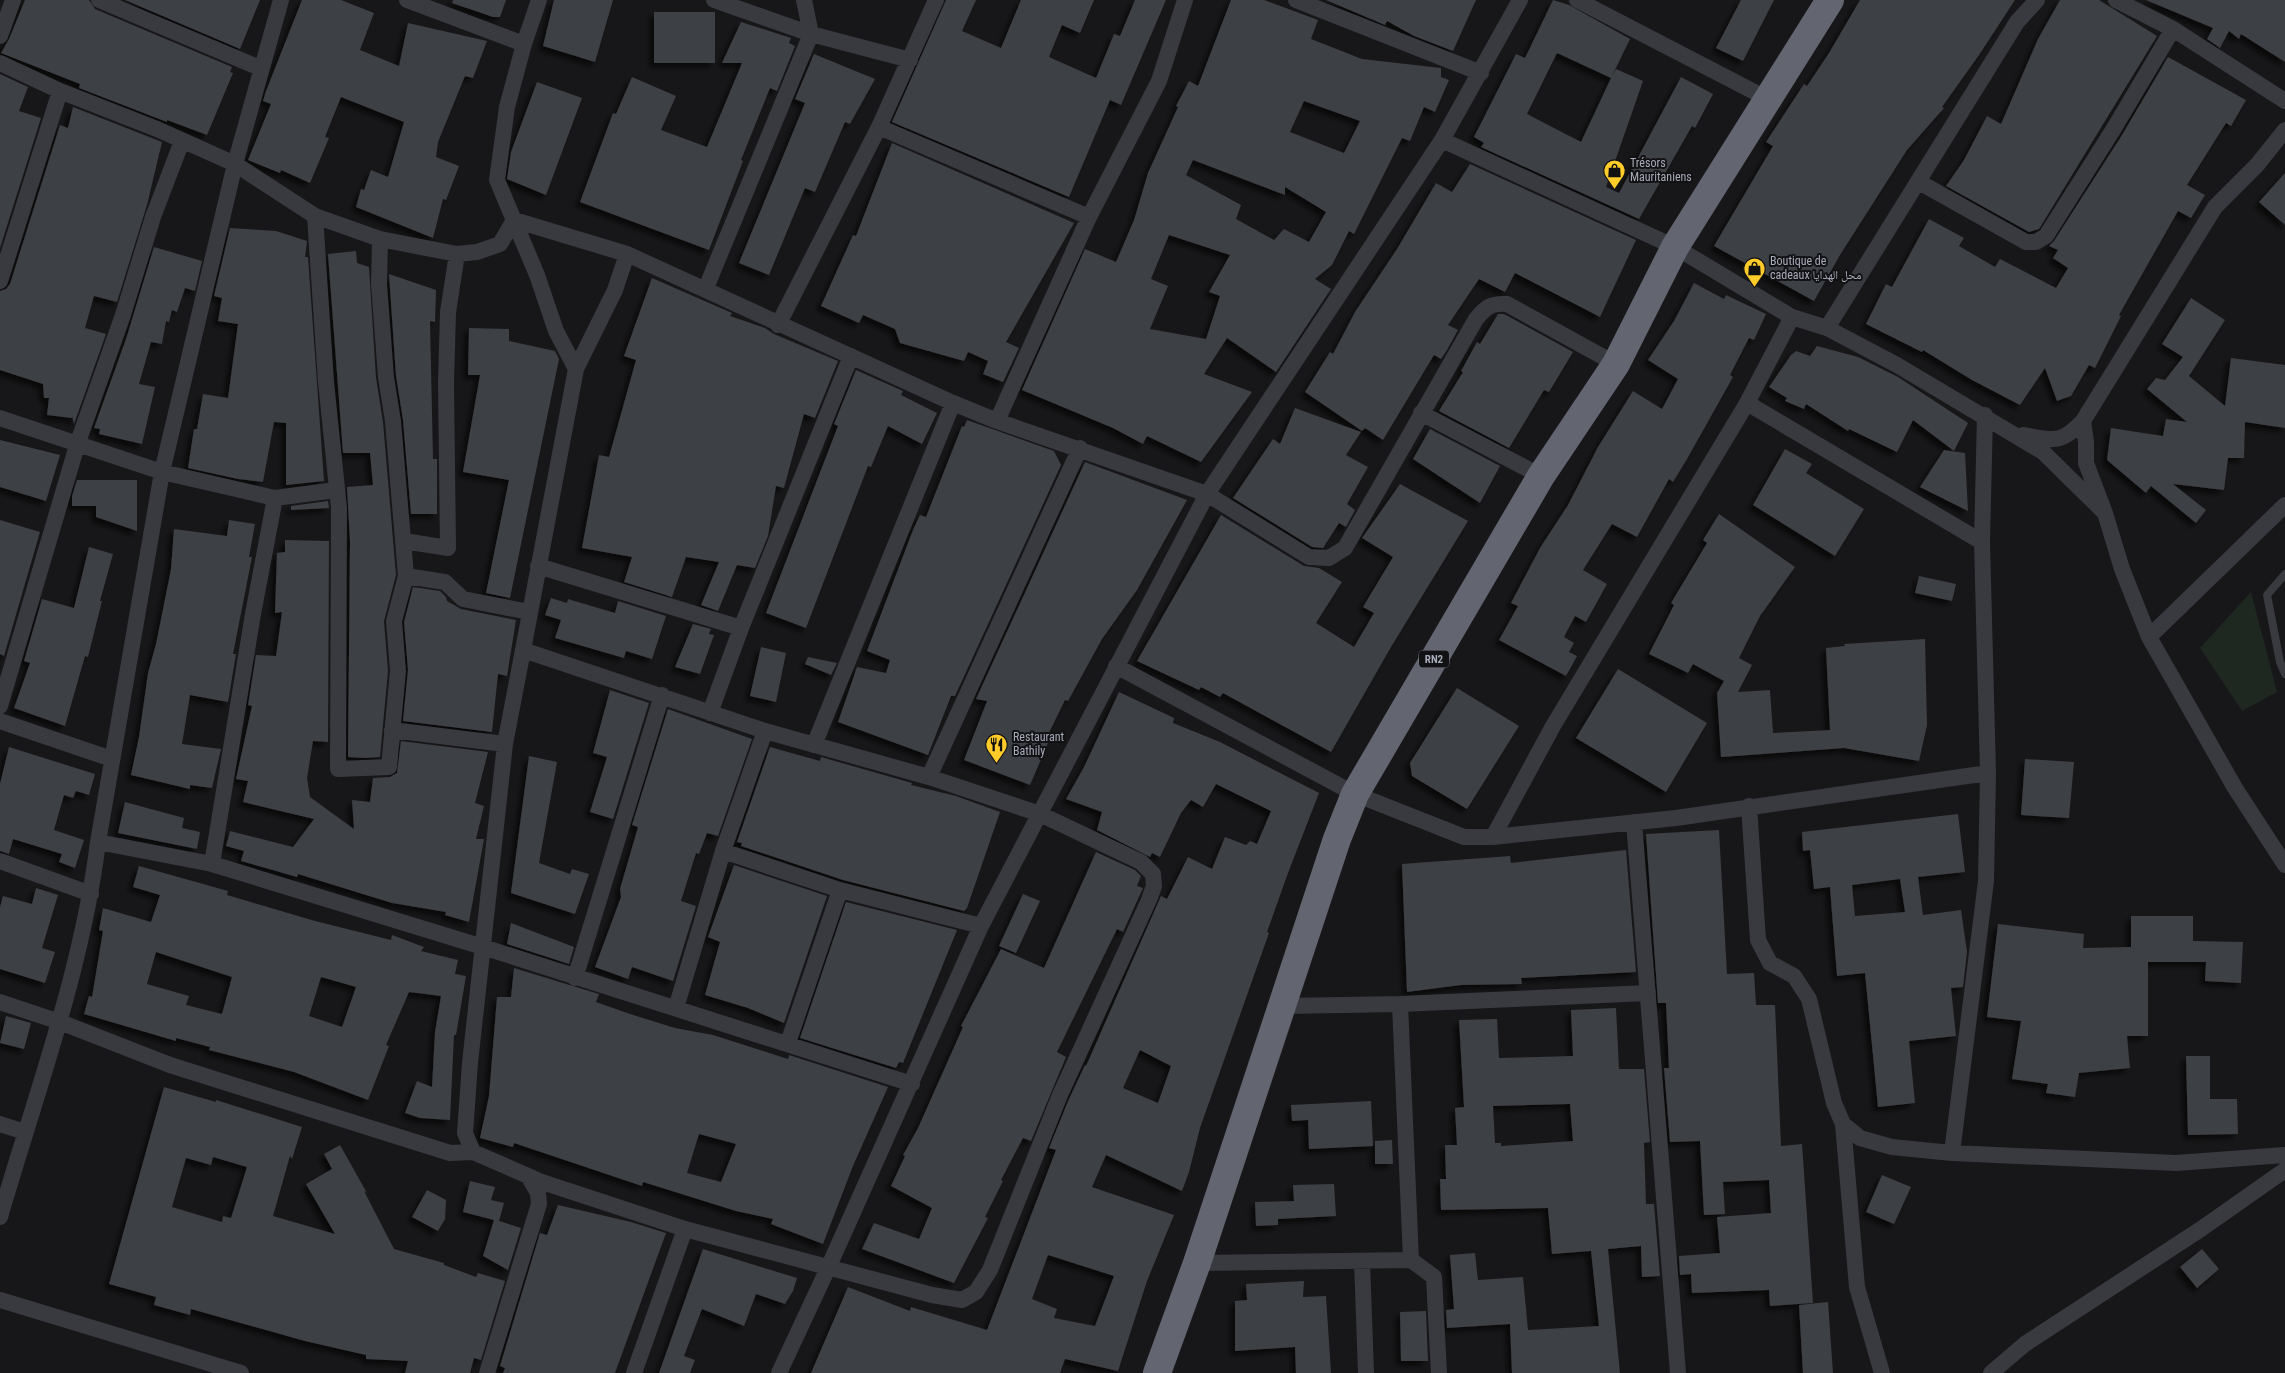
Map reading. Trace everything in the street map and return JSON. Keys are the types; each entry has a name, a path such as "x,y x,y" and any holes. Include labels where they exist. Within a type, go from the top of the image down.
{"highway":[{"name":"RN2","path":"1158,1373 1197,1263 1337,839 1355,794 1541,476 1616,364 1675,247 1830,0"}],"street":[{"path":"0,36 13,0"},
{"path":"99,0 260,68"},
{"path":"0,1217 60,1022 91,894 98,842 162,472 235,164 260,68 281,0"},
{"path":"407,0 524,44"},
{"path":"540,0 524,44 506,107 497,180 537,275 556,331 576,369"},
{"path":"714,0 811,34 910,60"},
{"path":"706,288 811,34 804,0"},
{"path":"778,325 879,127 936,0"},
{"path":"996,421 1089,217 1159,81 1185,0"},
{"path":"1296,0 1481,73"},
{"path":"778,1373 912,1084 981,926 1207,494 1442,140 1520,0"},
{"path":"1577,0 1768,99"},
{"path":"1827,328 2017,22 2037,0"},
{"path":"2116,0 2173,29 2285,101"},
{"path":"1919,182 2026,242 2036,242 2046,236 2114,130 2173,29"},
{"path":"0,63 60,91 235,164 315,216 380,239 457,254 477,252 500,244 514,220"},
{"path":"0,281 60,91"},
{"path":"879,127 1089,217"},
{"path":"2017,434 2048,439 2068,437 2083,420 2215,207 2257,165 2285,130"},
{"path":"1442,140 1675,247 1792,317 1827,328 1985,415 2043,452 2105,512"},
{"path":"0,706 78,442 122,315 153,217 182,141"},
{"path":"315,216 336,490 339,508 338,769 389,767 398,671 394,621 406,576 404,541 386,377 380,284 380,239"},
{"path":"514,220 627,254 706,288 778,325 996,421 1080,448 1207,494 1309,557 1329,558 1344,548 1421,413 1476,320 1486,307 1496,303 1507,304 1616,364"},
{"path":"404,541 448,548 446,382 448,312 457,254"},
{"path":"473,1152 465,1133 505,744 576,369 615,290 627,254"},
{"path":"1493,837 1553,726 1746,403 1792,317"},
{"path":"710,713 741,628 851,356"},
{"path":"814,745 953,403"},
{"path":"1746,403 1982,542"},
{"path":"1421,413 1541,476"},
{"path":"1952,1153 1986,881 1988,774 1982,542 1985,415"},
{"path":"0,418 78,442 162,472 275,498 336,490"},
{"path":"2083,420 2086,463 2105,512 2122,569 2149,636 2235,788 2285,865"},
{"path":"929,777 1080,448"},
{"path":"212,864 275,498"},
{"path":"2149,636 2285,505"},
{"path":"538,566 741,628"},
{"path":"406,576 445,582 463,599 529,612"},
{"path":"0,1002 60,1022 170,1065 450,1152 473,1152 528,1176 685,1229 932,1295 962,1300 976,1292 1000,1248 1060,1095 1154,886 1153,874 1141,862 1040,814 929,777 765,731 523,650"},
{"path":"1116,666 1355,794 1464,837 1493,837 1634,822 1988,774"},
{"path":"575,978 662,695"},
{"path":"0,721 112,759"},
{"path":"392,730 505,744"},
{"path":"676,1008 723,851 765,731"},
{"path":"1749,806 1758,940 1770,963 1794,976 1809,999 1834,1103 1843,1124 1856,1287 1882,1373"},
{"path":"1634,822 1678,1373"},
{"path":"98,842 212,864 483,947 575,978 676,1008 912,1084"},
{"path":"723,851 840,890 981,926"},
{"path":"0,861 91,894"},
{"path":"788,1044 840,890"},
{"path":"1282,1006 1400,1004 1648,993"},
{"path":"1400,1004 1411,1260"},
{"path":"0,1124 25,1132"},
{"path":"1843,1124 1860,1138 1876,1143 1952,1153 2176,1163 2285,1155"},
{"path":"1991,1373 2025,1344 2201,1229 2285,1170"},
{"path":"487,1373 539,1204 538,1193 528,1176"},
{"path":"634,1373 685,1229"},
{"path":"1197,1263 1411,1260 1434,1276 1439,1373"},
{"path":"1362,1261 1366,1373"},
{"path":"1,1304 241,1373"}],"lane":[{"path":"2285,574 2267,595 2280,662 2285,674"}],"shaded area":[{"path":"2251,592 2277,692 2242,711 2200,648"}],"building":[{"path":"25,0 89,0 95,9 232,67 230,72 233,73 207,135 167,120 167,122 79,88 80,84 1,53 9,39"},
{"path":"125,0 260,0 240,49"},
{"path":"302,0 341,0 374,13 360,50 399,66 408,23 487,41 473,78 465,76 438,142 436,157 459,166 446,200 443,199 433,238 356,207 361,189 364,190 371,170 388,177 404,122 341,97 325,137 329,138 310,183 281,170 280,173 248,160 271,104 263,101 266,91"},
{"path":"453,0 506,0 500,17 493,17 452,3"},
{"path":"554,0 613,0 595,62 543,46"},
{"path":"946,0 976,0 962,31 1001,48 1021,0 1094,0 1080,33 1062,25 1049,57 1096,78 1114,34 1120,36 1135,0 1166,0 1121,105 1110,100 1069,197 892,122"},
{"path":"1231,0 1264,0 1318,20 1311,39 1362,59 1441,68 1441,77 1449,80 1435,112 1424,107 1410,141 1402,138 1354,234 1349,231 1332,265 1315,279 1331,289 1276,372 1227,338 1204,374 1252,392 1201,462 1147,436 1143,444 1113,428 1022,390 1085,249 1116,262 1134,220 1148,173 1178,107 1176,106 1189,81 1198,86","holes":["1304,101 1360,121 1344,153 1290,132","1193,160 1285,195 1285,187 1326,212 1309,242 1284,229 1274,240 1236,219 1241,205 1186,175","1169,235 1230,255 1209,292 1220,296 1206,339 1150,329 1168,286 1151,279"]},
{"path":"1326,0 1476,0 1453,51 1414,36 1387,21 1385,25"},
{"path":"1553,0 1569,5 1630,39 1611,78 1616,69 1643,81 1606,187 1619,193 1681,77 1713,94 1695,128 1692,126 1639,219 1481,147 1484,143 1474,137 1516,54 1525,58","holes":["1557,53 1611,78 1581,142 1527,114"]},
{"path":"1741,0 1774,0 1743,61 1716,48"},
{"path":"1860,0 2015,0 1942,107 1944,108 1907,150 1840,255 1814,301 1714,246 1773,146 1766,142 1804,84 1807,86 1829,53"},
{"path":"2060,0 2099,0 2157,36 2039,229 2029,232 1946,186 1964,160 1987,116 2001,124 2038,39"},
{"path":"2146,0 2285,0 2285,62 2241,34 2239,39 2229,31 2220,48 2207,39 2213,28"},
{"path":"654,12 715,12 715,63 654,63"},
{"path":"741,22 791,38 789,43 795,46 777,91 770,88 741,160 743,161 709,250 580,202 613,113 616,114 632,77 676,96 661,130 707,147 742,63 722,63"},
{"path":"814,54 875,79 850,124 845,122 815,192 805,188 769,275 739,263 805,103 795,99"},
{"path":"2168,57 2246,100 2231,126 2226,123 2187,185 2205,195 2191,218 2178,211 2119,315 2121,316 2095,368 2089,365 2071,396 2057,401 2045,368 2020,405 1972,380 1923,350 1922,352 1866,324 1886,284 1892,287 1929,219 1964,238 1959,246 1995,267 2000,259 2056,288 2068,268 2053,258 2058,250 2049,246 2122,135"},
{"path":"0,74 28,87 19,111 41,118 0,248"},
{"path":"537,82 582,98 546,195 507,179 511,152"},
{"path":"73,107 162,142 147,205 117,302 94,296 85,328 106,334 74,424 72,416 72,418 47,415 49,398 44,398 43,384 0,370 0,291 6,289 10,284 60,125 68,128"},
{"path":"892,143 1074,223 1006,342 1019,348 1003,382 983,374 988,361 968,352 964,361 900,343 895,329 863,315 859,323 821,306 853,235 856,236"},
{"path":"1470,164 1636,240 1600,317 1515,273 1505,292 1479,279 1448,325 1458,330 1447,350 1441,359 1434,355 1383,440 1365,428 1362,431 1305,392 1330,352 1333,354 1355,312 1397,249 1436,183 1452,192"},
{"path":"2285,173 2285,225 2259,202"},
{"path":"230,228 276,231 307,241 305,257 308,257 324,481 286,485 286,423 274,422 263,482 238,479 188,468 194,429 197,429 203,394 228,398 238,324 218,321 222,298 214,296"},
{"path":"154,247 202,261 195,291 185,288 177,312 172,310 169,322 166,321 162,344 151,342 139,384 155,387 142,444 99,434 100,429 94,428 126,339"},
{"path":"356,251 357,263 369,267 376,378 383,422 396,575 384,621 388,671 380,757 365,758 348,757 350,541 347,487 373,485 370,453 343,453 328,254"},
{"path":"389,274 436,290 435,322 430,321 433,459 437,459 437,514 411,514 403,420 396,376"},
{"path":"652,278 732,313 730,316 765,328 774,334 838,361 815,418 804,414 784,488 776,486 768,536 755,568 737,565 718,611 701,605 719,562 686,557 672,597 624,582 632,557 582,548 599,455 609,457 636,360 624,356"},
{"path":"1694,283 1724,299 1726,295 1766,314 1754,340 1749,338 1730,375 1733,377 1687,459 1673,482 1669,479 1637,537 1612,524 1583,570 1607,584 1586,622 1575,616 1564,637 1574,643 1569,652 1577,656 1566,676 1499,640 1518,606 1511,603 1540,548 1568,505 1598,447 1633,391 1662,409 1678,379 1648,360 1674,321"},
{"path":"2191,298 2225,320 2189,376 2225,406 2231,358 2285,365 2285,428 2245,422 2244,458 2228,458 2224,490 2173,484 2206,510 2196,523 2151,486 2146,493 2107,460 2111,428 2163,436 2166,419 2187,422 2147,389 2156,378 2165,380 2183,357 2162,344"},
{"path":"1498,314 1504,314 1573,352 1549,392 1544,390 1509,448 1439,411 1463,372 1461,371 1477,342 1480,344"},
{"path":"469,328 509,329 509,341 555,351 559,359 510,598 486,593 509,480 463,472 480,375 468,375"},
{"path":"1817,346 1858,357 1898,377 1968,423 1954,451 1913,420 1897,452 1849,429 1848,431 1806,404 1804,409 1785,401 1787,398 1769,387 1791,355 1796,351 1810,356"},
{"path":"856,370 903,391 901,395 937,413 922,444 888,426 871,467 868,466 806,628 766,613 838,426 834,424"},
{"path":"1295,408 1361,432 1346,455 1368,467 1347,504 1355,510 1346,527 1339,523 1323,548 1312,547 1233,498 1273,439 1280,444"},
{"path":"967,420 1054,451 1061,465 955,696 951,696 928,755 838,722 857,667 886,673 890,660 867,651 913,530 920,515 926,517 962,426 964,427"},
{"path":"1430,429 1500,466 1480,503 1413,459"},
{"path":"0,440 60,455 46,501 0,487"},
{"path":"1785,449 1812,464 1806,473 1864,509 1835,556 1753,505"},
{"path":"1944,450 1965,453 1968,511 1920,487"},
{"path":"1085,462 1187,500 1137,590 1102,639 1068,701 1065,700 1045,741 1048,743 1030,785 964,760 987,701 976,699"},
{"path":"77,480 137,480 137,531 96,517 96,506 72,506 72,496"},
{"path":"1400,484 1468,521 1391,647 1331,752 1223,693 1220,697 1201,687 1199,690 1137,661 1221,515 1304,566 1319,568 1342,582 1316,623 1354,647 1374,613 1363,607 1393,557 1362,538"},
{"path":"328,501 329,508 291,510 291,506"},
{"path":"1719,514 1795,567 1760,616 1739,658 1752,665 1738,692 1770,690 1773,733 1830,730 1826,648 1845,646 1844,644 1925,639 1927,725 1919,761 1844,748 1721,757 1717,693 1724,681 1693,664 1688,673 1649,654 1674,605 1671,603 1707,543 1703,540"},
{"path":"0,520 40,532 4,656 0,654"},
{"path":"229,520 255,524 249,557 252,557 233,654 236,654 228,702 190,695 182,744 221,749 212,788 190,785 190,789 131,775 139,737 148,673 156,644 171,569 174,529 227,536"},
{"path":"285,540 329,541 328,742 313,741 307,778 310,797 354,829 352,800 370,802 373,778 390,777 397,773 401,741 488,752 475,803 484,806 476,839 484,839 469,922 445,915 446,912 392,903 298,874 297,877 241,861 244,851 226,846 230,831 293,847 314,819 243,802 248,781 236,779 252,706 248,705 256,655 276,656 282,612 275,613 277,553 285,552"},
{"path":"89,547 113,554 100,601 102,601 88,657 85,656 65,726 14,708 30,663 24,661 42,599 74,608"},
{"path":"1919,576 1956,584 1952,601 1915,593"},
{"path":"413,587 440,591 447,601 461,609 516,620 507,676 498,674 492,732 403,721 408,670 404,622"},
{"path":"551,598 567,603 568,599 615,613 618,601 666,616 652,659 626,651 624,658 555,638 561,620 545,615"},
{"path":"693,624 711,629 709,634 714,635 700,674 675,667"},
{"path":"761,647 786,653 776,702 750,696"},
{"path":"808,657 837,663 831,675 805,664"},
{"path":"1618,669 1707,723 1666,792 1576,738"},
{"path":"1457,688 1519,726 1467,809 1412,776 1410,763"},
{"path":"610,690 649,703 613,819 590,812 607,757 593,753"},
{"path":"1119,692 1174,718 1173,723 1220,742 1319,793 1267,932 1269,933 1200,1128 1189,1172 1182,1191 1106,1155 1092,1187 1174,1215 1147,1281 1118,1371 1065,1359 1060,1373 811,1373 848,1287 910,1311 911,1307 987,1330 1056,1150 1049,1148 1069,1099 1086,1066 1161,896 1167,899 1188,857 1212,869 1225,837 1246,845 1250,841 1257,844 1271,811 1216,784 1203,807 1191,800 1181,813 1160,857 1152,853 1150,857 1097,830 1102,812 1066,799 1084,767","holes":["1140,1050 1171,1066 1158,1103 1123,1088","1048,1255 1114,1276 1095,1326 1054,1318 1057,1309 1032,1299"]},
{"path":"668,709 752,739 718,836 707,833 699,854 696,853 681,901 696,906 673,981 632,967 628,979 595,967 621,897 620,889 638,827 632,825"},
{"path":"9,747 95,774 89,795 76,791 73,798 64,795 54,830 84,840 75,868 59,862 62,854 13,839 9,854 0,851 0,784"},
{"path":"770,747 820,761 821,757 912,783 911,785 956,796 1000,812 967,908 964,911 843,880 741,846 742,843 737,842"},
{"path":"529,756 557,762 539,863 570,874 572,869 589,874 575,914 511,893"},
{"path":"2025,759 2074,762 2069,818 2021,815"},
{"path":"125,802 184,818 182,828 200,832 197,849 118,833"},
{"path":"1958,814 1965,872 1918,877 1923,915 1961,910 1967,952 1963,987 1951,988 1956,1036 1909,1041 1915,1103 1878,1107 1865,973 1837,976 1830,887 1814,889 1810,850 1803,851 1802,832","holes":["1900,879 1905,912 1855,916 1852,885"]},
{"path":"1719,830 1727,974 1754,973 1756,1005 1775,1005 1781,1146 1802,1144 1813,1303 1770,1306 1769,1290 1692,1293 1691,1274 1680,1275 1679,1256 1720,1253 1717,1217 1771,1213 1769,1180 1723,1182 1725,1214 1704,1215 1700,1141 1670,1142 1664,1068 1669,1068 1666,1003 1658,1003 1646,834"},
{"path":"1626,850 1636,972 1521,978 1522,984 1461,985 1407,992 1402,864 1510,856 1511,863"},
{"path":"1096,852 1135,870 1141,876 1137,886 1143,888 1123,932 1117,929 1057,1052 1066,1057 1031,1141 1023,1138 1001,1180 1003,1181 985,1217 988,1218 954,1283 862,1249 874,1223 919,1239 932,1208 891,1186 905,1156 903,1155 918,1128 963,1027 961,1026 1001,949 1044,968"},
{"path":"734,865 827,896 784,1023 748,1008 705,995 720,942 708,937"},
{"path":"139,866 228,891 227,895 315,921 391,940 392,935 424,947 421,951 458,960 455,974 466,976 456,1035 454,1035 450,1120 420,1118 405,1113 417,1081 432,1087 435,1032 441,996 409,992 386,1045 389,1046 368,1100 294,1072 209,1050 210,1047 176,1038 176,1041 84,1014 89,996 92,997 103,931 99,930 103,908 151,922 160,895 133,887","holes":["156,952 232,977 222,1014 186,1005 189,996 147,984","321,977 356,987 342,1027 309,1016"]},
{"path":"36,888 58,895 42,948 55,952 45,983 0,969 0,907 3,896 32,904"},
{"path":"1023,894 1040,901 1016,953 999,946"},
{"path":"846,902 957,930 903,1063 899,1062 896,1068 800,1038"},
{"path":"2131,916 2193,916 2193,941 2243,942 2241,983 2205,981 2206,962 2148,962 2148,1036 2127,1036 2130,1068 2079,1073 2075,1097 2046,1093 2048,1084 2012,1079 2021,1021 1987,1017 1998,924 2084,934 2083,948 2131,947"},
{"path":"511,923 574,947 569,964 507,944"},
{"path":"514,968 599,994 596,1002 630,1014 675,1028 713,1035 788,1059 789,1055 888,1087 853,1166 823,1244 771,1224 773,1219 736,1211 643,1182 642,1186 514,1143 513,1147 480,1138 489,1096 497,997 511,997","holes":["699,1134 736,1144 721,1182 687,1173"]},
{"path":"1616,1008 1619,1069 1644,1069 1650,1142 1644,1143 1646,1204 1654,1204 1660,1276 1642,1277 1641,1246 1608,1249 1620,1373 1512,1373 1510,1324 1447,1328 1446,1310 1454,1309 1450,1255 1475,1253 1478,1280 1523,1277 1528,1330 1599,1326 1591,1251 1552,1254 1548,1208 1441,1210 1440,1179 1446,1179 1445,1145 1457,1145 1455,1108 1464,1107 1459,1020 1497,1019 1499,1058 1573,1056 1571,1010","holes":["1570,1104 1573,1141 1501,1146 1501,1143 1495,1143 1493,1106"]},
{"path":"6,1016 31,1023 24,1049 0,1043"},
{"path":"2186,1056 2210,1056 2210,1099 2237,1099 2238,1134 2188,1135"},
{"path":"164,1087 216,1102 216,1100 302,1127 292,1159 290,1156 273,1216 335,1234 306,1184 332,1169 324,1154 340,1145 367,1193 364,1191 394,1249 444,1263 444,1265 476,1277 478,1273 505,1281 481,1360 474,1358 470,1373 405,1373 408,1361 366,1359 366,1355 305,1341 191,1309 190,1315 154,1305 156,1297 109,1284","holes":["213,1157 247,1167 231,1218 223,1216 222,1222 172,1207 186,1158 211,1165"]},
{"path":"1371,1101 1373,1146 1309,1149 1308,1120 1292,1121 1291,1105"},
{"path":"1392,1140 1393,1164 1375,1164 1375,1141"},
{"path":"1882,1175 1911,1187 1894,1224 1866,1212"},
{"path":"470,1181 495,1187 491,1200 504,1203 499,1221 521,1228 508,1270 483,1256 494,1220 463,1212"},
{"path":"1334,1184 1336,1216 1278,1219 1278,1225 1256,1226 1255,1202 1294,1201 1293,1185"},
{"path":"427,1190 446,1200 445,1219 438,1231 412,1217"},
{"path":"558,1205 631,1222 666,1233 615,1373 503,1373 505,1368 500,1366 540,1233 547,1235"},
{"path":"703,1249 797,1278 793,1291 785,1304 756,1294 744,1326 702,1309 684,1356 695,1360 690,1373 659,1373"},
{"path":"2202,1249 2219,1269 2197,1288 2180,1267"},
{"path":"1304,1281 1303,1297 1326,1296 1331,1373 1296,1373 1295,1347 1235,1351 1235,1301 1247,1300 1246,1284"},
{"path":"1828,1302 1833,1373 1803,1373 1799,1305"},
{"path":"1426,1311 1428,1361 1401,1361 1400,1312"}],"place":[{"name":"Trésors Mauritaniens","path":"1614,189"},
{"name":"Boutique de cadeaux محل الهدايا","path":"1754,287"},
{"name":"Restaurant Bathily","path":"997,763"}]}
